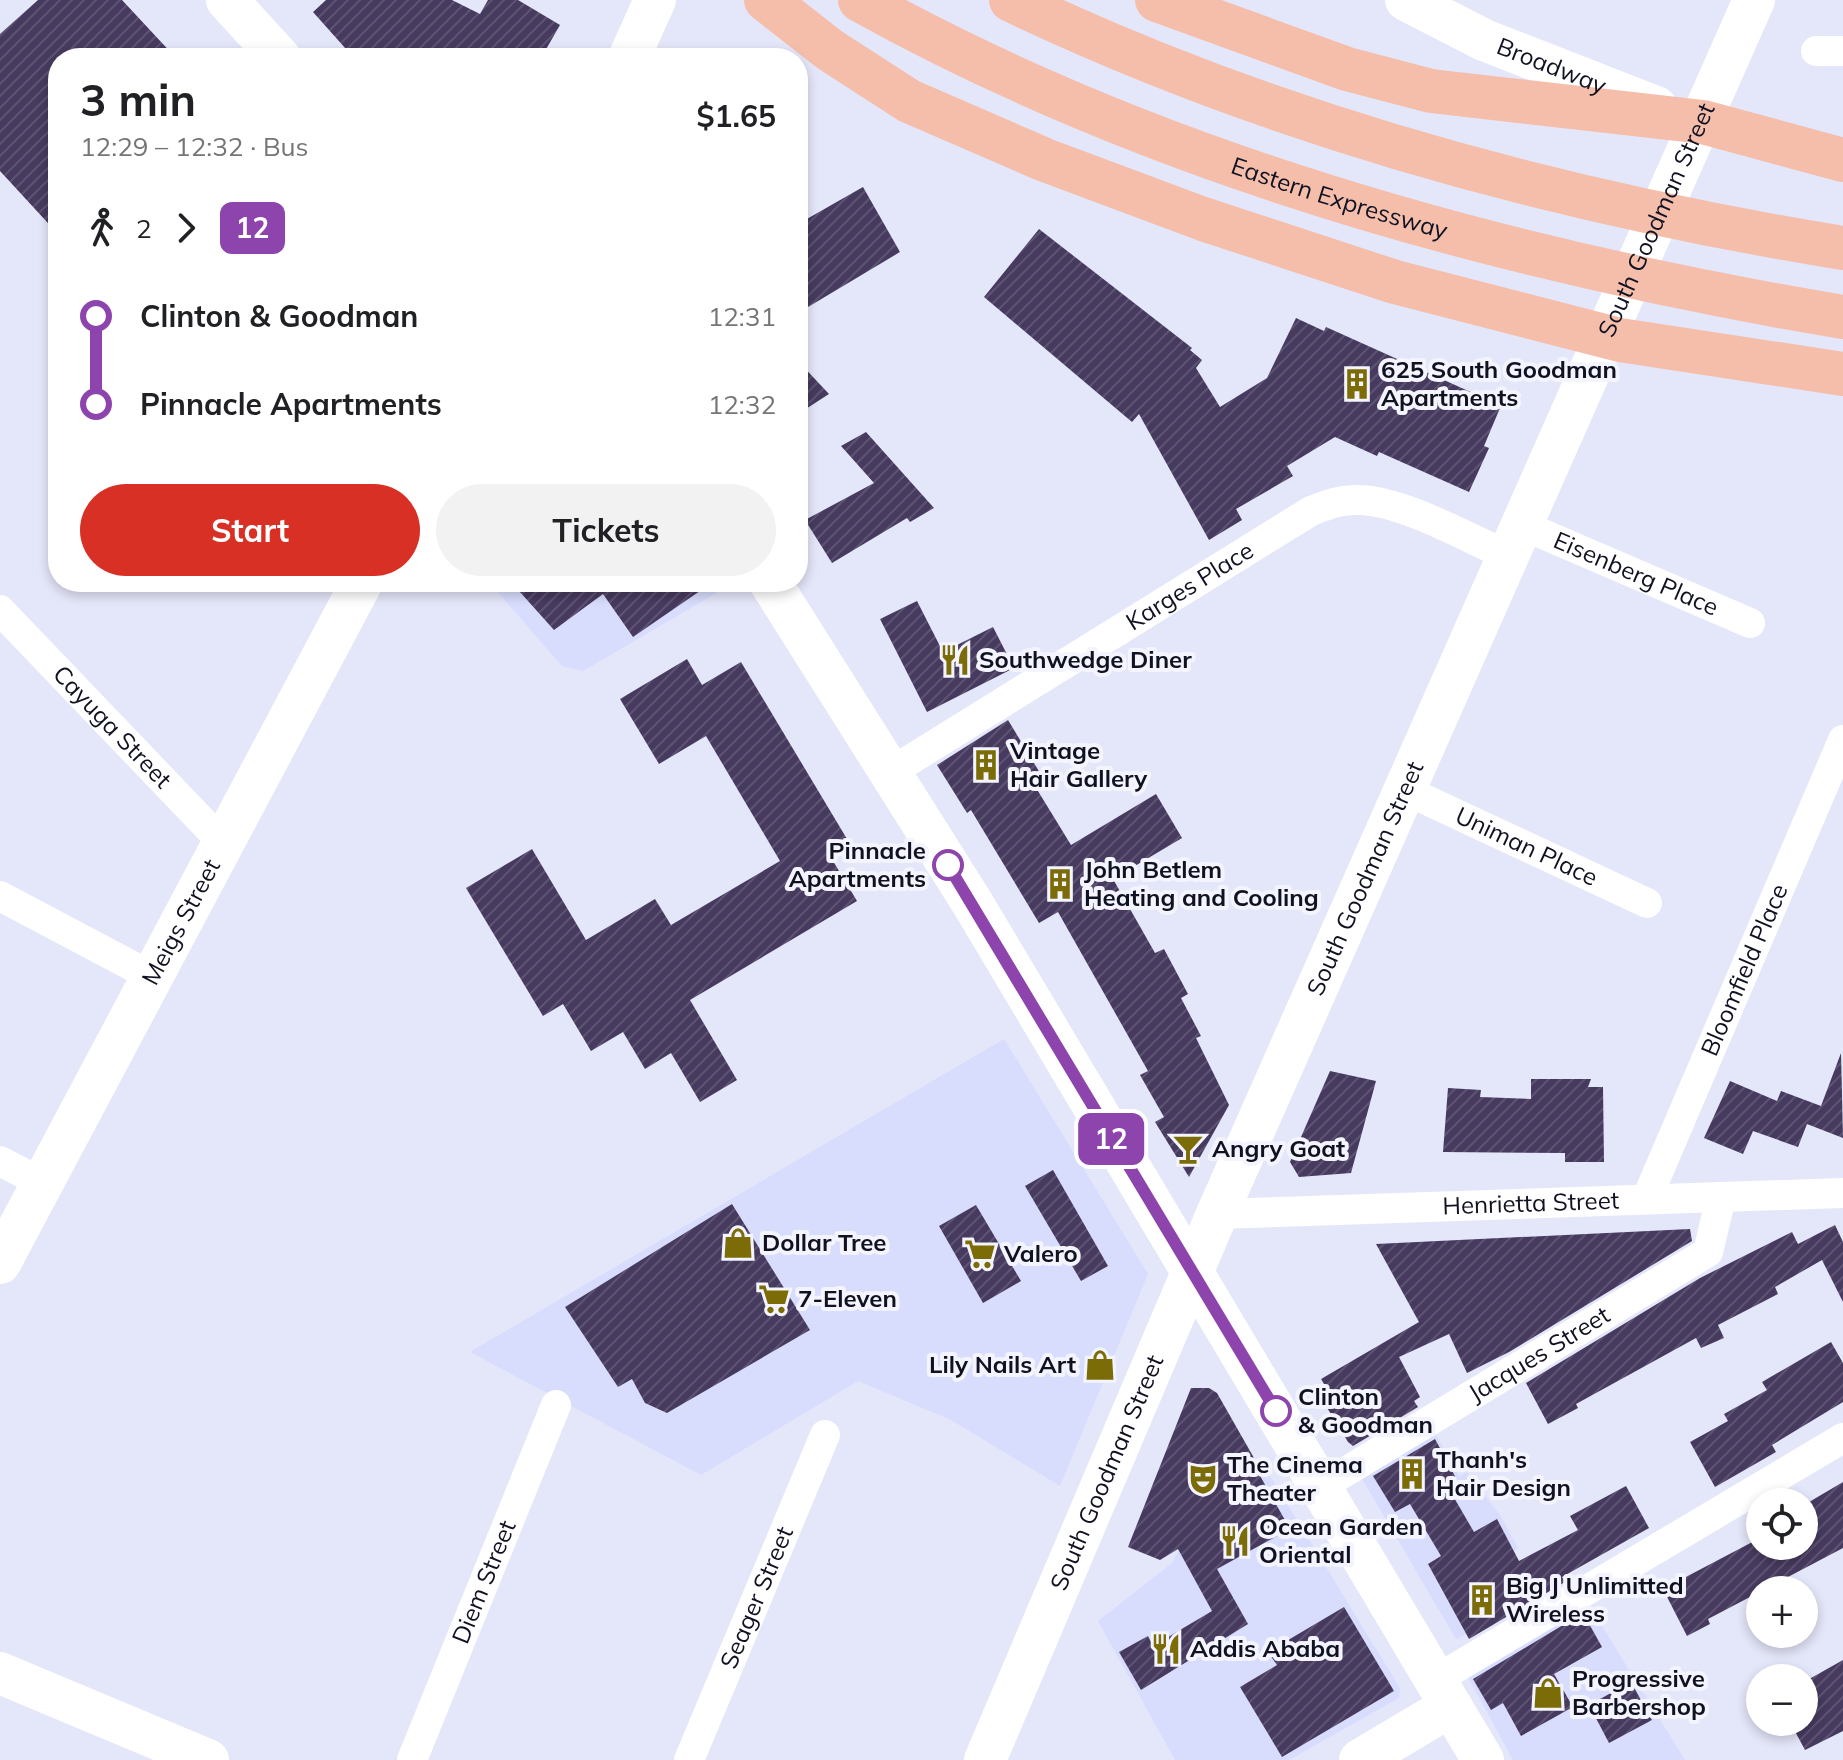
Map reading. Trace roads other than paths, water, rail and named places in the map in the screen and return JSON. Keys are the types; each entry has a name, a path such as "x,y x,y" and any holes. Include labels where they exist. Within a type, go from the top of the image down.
{"highway":[{"path":"766,0 821,43 909,101 1060,166 1203,219 1373,275 1610,328 1843,374"},
{"name":"Eastern Expressway","path":"860,0 985,64 1080,106 1317,191 1432,225 1636,277 1843,317"},
{"path":"1011,0 1186,74 1392,144 1647,211 1843,248"},
{"path":"1157,0 1335,65 1431,91 1703,122 1843,160"}],"street":[{"path":"227,0 271,48"},
{"name":"Broadway","path":"1406,0 1534,61 1633,100 1703,122"},
{"name":"South Goodman Street","path":"985,1760 1217,1214 1703,122 1754,0"},
{"path":"634,48 654,4"},
{"name":"Karges Place","path":"889,773 1311,511 1336,502 1360,500 1516,541"},
{"name":"Eisenberg Place","path":"1516,541 1750,623"},
{"name":"Meigs Street","path":"0,1263 357,592"},
{"path":"776,592 973,904 1483,1760"},
{"name":"Cayuga Street","path":"0,610 224,844"},
{"name":"Bloomfield Place","path":"1647,1198 1843,740"},
{"name":"Uniman Place","path":"1405,790 1647,903"},
{"path":"0,896 151,976"},
{"path":"0,1161 44,1184"},
{"name":"Henrietta Street","path":"1217,1214 1843,1193"},
{"name":"Jacques Street","path":"1322,1486 1708,1252 1721,1197"},
{"name":"Diem Street","path":"412,1760 556,1405"},
{"name":"Seager Street","path":"689,1760 825,1435"},
{"path":"1360,1760 1444,1693 1843,1438"},
{"path":"0,1673 208,1760"}],"place":[{"name":"625 South Goodman Apartments","path":"1357,384"},
{"name":"Southwedge Diner","path":"955,660"},
{"name":"Vintage Hair Gallery","path":"986,765"},
{"name":"Pinnacle Apartments","path":"948,865"},
{"name":"John Betlem Heating and Cooling","path":"1060,884"},
{"name":"Angry Goat","path":"1188,1149"},
{"name":"Dollar Tree","path":"738,1243"},
{"name":"Valero","path":"980,1254"},
{"name":"7-Eleven","path":"774,1299"},
{"name":"Lily Nails Art","path":"1100,1365"},
{"name":"Clinton & Goodman","path":"1276,1411"},
{"name":"Thanh's Hair Design","path":"1412,1474"},
{"name":"The Cinema Theater","path":"1203,1479"},
{"name":"Ocean Garden Oriental","path":"1235,1541"},
{"name":"Big J Unlimitted Wireless","path":"1482,1600"},
{"name":"Addis Ababa","path":"1166,1649"},
{"name":"Progressive Barbershop","path":"1548,1693"}]}
